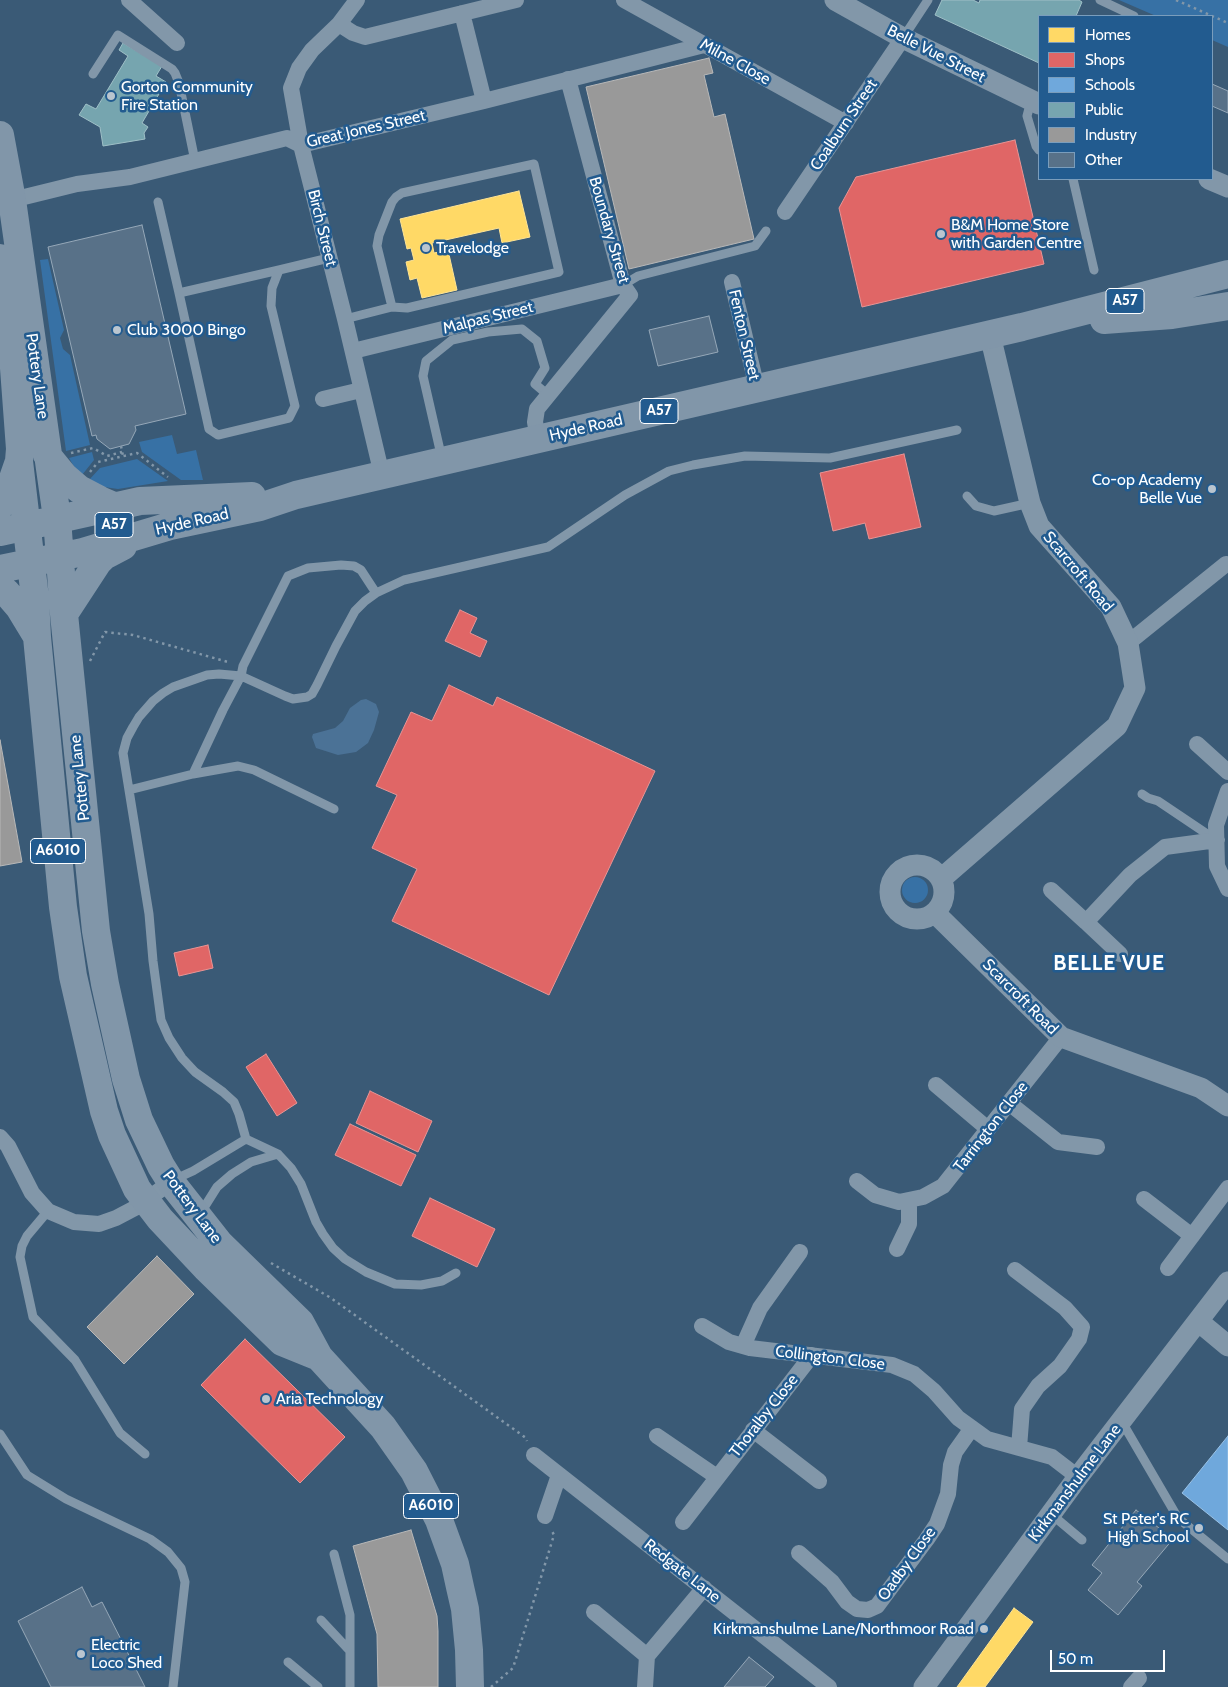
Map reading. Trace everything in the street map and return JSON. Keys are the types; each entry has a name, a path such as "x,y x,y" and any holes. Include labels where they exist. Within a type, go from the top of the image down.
{"highway":[{"name":"Pottery Lane","path":"0,135 6,197 59,454 59,537 64,614 96,931 105,984 124,1070 139,1120 161,1166 198,1217 219,1243 300,1322 319,1357 383,1428 414,1471 438,1520 455,1564 465,1609 470,1650 470,1687"},
{"name":"Pottery Lane","path":"0,258 14,368 20,449 19,461 29,543 63,907 73,976 90,1053 112,1135 137,1189 160,1219 206,1268 282,1342 319,1357"},
{"name":"Hyde Road","path":"59,537 84,552 170,526 260,507 296,495 990,335 1228,274"},
{"name":"Hyde Road","path":"1138,298 1193,294 1228,287"},
{"name":"Hyde Road","path":"1022,327 1172,314 1228,306"},
{"path":"59,454 72,484 90,496 114,506"},
{"path":"0,506 10,487 19,461"},
{"name":"Hyde Road","path":"0,569 29,543 59,537 114,506 140,501 182,498 296,495"},
{"name":"A57","path":"0,549 29,543 50,547 59,537 136,520 173,516 207,518"},
{"name":"A57","path":"64,614 82,583 104,556 170,526"},
{"name":"Hyde Road","path":"0,532 29,543"},
{"path":"0,589 6,592 19,607 37,637"}],"street":[{"path":"129,0 177,43"},
{"name":"Birch Street","path":"357,0 339,24 312,50 299,68 291,88 301,144 382,475"},
{"path":"339,24 353,33 365,37 516,0"},
{"name":"Milne Close","path":"624,0 846,123"},
{"name":"Belle Vue Street","path":"835,0 903,38 1035,102"},
{"path":"462,13 484,102"},
{"name":"Coalburn Street","path":"785,212 903,38"},
{"name":"Great Jones Street","path":"6,197 77,184 130,177 287,138 301,144 484,102 704,45"},
{"name":"Boundary Street","path":"538,439 535,422 537,408 630,295 623,285 568,79"},
{"path":"1212,180 1228,187"},
{"name":"Fenton Street","path":"732,282 757,388"},
{"name":"Malpas Street","path":"353,351 623,285"},
{"name":"Scarcroft Road","path":"941,879 1117,726 1135,688 1128,643 1111,607 1040,526 1030,503 990,335"},
{"path":"323,399 361,390"},
{"path":"1128,643 1226,564"},
{"path":"1197,744 1228,772"},
{"path":"1228,791 1216,826 1217,866 1228,889"},
{"path":"1086,922 1130,875 1165,848 1216,840"},
{"path":"919,865 928,867 936,872 941,879 944,897 941,906 928,918 919,920 909,919 901,915 890,901 891,883 895,875 902,869 919,865"},
{"path":"1051,890 1120,954"},
{"name":"Scarcroft Road","path":"935,913 1061,1037 1201,1088 1228,1106"},
{"name":"Tarrington Close","path":"857,1181 875,1195 899,1202 923,1197 943,1186 1061,1037"},
{"path":"936,1084 988,1129"},
{"path":"1009,1103 1058,1142 1097,1147"},
{"path":"0,1137 8,1146 32,1193 48,1211 74,1222 99,1224 133,1209 171,1182"},
{"path":"1168,1268 1228,1188"},
{"path":"1144,1199 1192,1236"},
{"path":"896,1249 909,1224 908,1200"},
{"path":"743,1346 760,1308 800,1252"},
{"path":"1015,1270 1066,1308 1082,1327 1078,1339 1060,1366 1038,1386 1022,1409 1019,1448"},
{"name":"Kirkmanshulme Lane","path":"924,1687 1050,1514 1228,1282"},
{"path":"1198,1321 1228,1346"},
{"name":"Collington Close","path":"702,1326 729,1342 743,1346 892,1365 914,1374 958,1418 987,1439 1052,1457 1078,1477"},
{"name":"Thoralby Close","path":"683,1522 812,1355"},
{"name":"Oadby Close","path":"798,1553 832,1582 847,1602 858,1609 868,1610 877,1606 937,1524 948,1494 950,1465 955,1452 972,1428"},
{"path":"754,1430 819,1481"},
{"path":"657,1436 718,1477"},
{"name":"Redgate Lane","path":"534,1455 829,1687"},
{"path":"545,1516 559,1474"},
{"path":"645,1687 647,1656 704,1588"},
{"path":"594,1612 647,1656"}],"lane":[{"path":"903,38 928,0"},
{"path":"1100,0 1132,15"},
{"path":"94,74 118,35 172,69 179,83 195,161"},
{"path":"1035,102 1027,116 1038,149"},
{"path":"345,319 392,307 407,308 559,272 534,164 402,193 396,197 392,202 379,235 377,246 392,307"},
{"path":"1072,180 1094,270"},
{"path":"158,202 209,428 218,435 290,418 295,406 272,306 272,288 278,270"},
{"path":"623,285 638,276 755,246 766,231"},
{"path":"178,293 329,258"},
{"path":"443,462 423,376 426,361 452,340 488,332 522,329 537,341 544,368 534,384 548,394"},
{"path":"456,1273 442,1282 421,1285 394,1284 366,1272 345,1259 333,1248 323,1234 316,1222 301,1184 291,1168 278,1154 246,1139 234,1102 194,1072 169,1038 161,1020 149,914 123,753 127,738 133,727 153,701 173,687 207,675 241,676 293,698 312,694 355,611 376,593 404,580 548,547 625,495 669,471 745,456 830,458 957,430"},
{"path":"967,496 976,506 994,511 1030,503"},
{"path":"193,774 222,710 241,676 243,666 288,576 308,568 341,565 354,566 361,570 376,593"},
{"path":"129,790 193,774 238,766 254,770 334,809"},
{"path":"1142,794 1158,801 1216,840"},
{"path":"171,1182 246,1139"},
{"path":"198,1217 217,1188 232,1174 251,1162 278,1154"},
{"path":"48,1211 27,1236 22,1246 20,1257 33,1317 76,1360 120,1433 144,1454"},
{"path":"1122,1421 1178,1518 1228,1560"},
{"path":"0,1434 27,1475 66,1499 150,1539 168,1552 181,1568 185,1582 173,1687"},
{"path":"1050,1514 1082,1540"},
{"path":"334,1554 350,1615 350,1687"},
{"path":"321,1620 350,1651"},
{"path":"288,1662 318,1687"}],"path":[{"path":"1176,0 1210,15"},
{"path":"1213,16 1228,23"},
{"path":"121,446 123,456"},
{"path":"59,454 92,448 107,456 122,452"},
{"path":"88,475 98,462 137,453 171,479"},
{"path":"87,663 90,662 105,632 133,635 243,666"},
{"path":"263,1258 331,1298 526,1438 534,1455"},
{"path":"488,1687 493,1686 513,1668 554,1535 545,1516"}],"shaded area":[{"path":"1119,0 1228,0 1228,47 1213,40 1213,15 1154,15"},
{"path":"48,259 64,330 60,338 63,349 70,355 90,445 66,451 40,260"},
{"path":"172,435 177,454 196,450 203,480 181,480 142,452 139,442"},
{"path":"92,452 94,460 82,475 76,470 69,458"},
{"path":"137,459 168,481 118,489 104,487 89,480 100,468"},
{"path":"366,699 376,704 379,712 368,743 356,752 338,755 316,748 312,737 313,734 335,728 343,721 350,708 361,700"},
{"path":"915,877 924,881 928,890 924,899 915,903 906,899 902,890 906,881"}],"building: Homes":[{"path":"519,191 530,237 502,243 499,228 432,243 434,253 448,250 457,290 422,298 417,278 410,280 406,262 414,260 411,248 407,249 400,219"},
{"path":"1014,1608 1033,1622 985,1687 957,1687"}],"building: Shops":[{"name":"B&M Home Store with Garden Centre","path":"1015,140 1044,264 862,307 839,208 856,177"},
{"path":"904,454 921,527 869,539 865,523 833,531 820,473"},
{"path":"460,610 477,618 470,633 487,641 480,657 445,641"},
{"path":"449,685 493,706 497,697 655,771 549,995 392,921 417,869 372,848 397,795 376,786 411,712 432,721"},
{"path":"208,945 213,968 179,976 174,953"},
{"path":"266,1054 297,1103 277,1116 246,1067"},
{"path":"370,1091 432,1121 418,1152 356,1123"},
{"path":"350,1124 416,1155 401,1186 335,1155"},
{"path":"430,1198 495,1229 477,1267 412,1236"},
{"path":"245,1339 345,1437 300,1483 201,1385"}],"building: Schools":[{"path":"1228,1436 1228,1530 1182,1493"}],"building: Public":[{"path":"942,0 973,0 979,3 980,0 1079,0 1082,2 1076,15 1038,15 1038,63 935,15"},
{"path":"123,43 162,66 156,76 166,82 142,123 148,127 144,133 145,139 103,146 100,127 79,115 86,104 96,109 128,56 119,50"}],"building: Industry":[{"path":"709,58 713,73 704,75 714,117 725,114 754,239 629,269 586,87"},
{"path":"0,740 22,862 0,866"},
{"path":"157,1256 194,1294 124,1364 87,1327"},
{"path":"411,1530 437,1616 438,1687 378,1687 377,1634 353,1546"}],"building: Other":[{"path":"1213,84 1228,91 1228,113 1213,106"},
{"name":"Club 3000 Bingo","path":"142,225 186,414 135,426 136,430 129,444 110,449 97,439 96,435 92,436 48,247"},
{"path":"709,316 718,352 658,366 649,330"},
{"path":"1136,1510 1173,1539 1137,1582 1142,1586 1118,1615 1088,1590 1102,1573 1092,1565"},
{"name":"Electric Loco Shed","path":"82,1587 92,1607 102,1602 145,1687 51,1687 18,1621"},
{"path":"749,1657 774,1677 765,1687 724,1687"}],"place":[{"name":"Gorton Community Fire Station","path":"111,96"},
{"name":"B&M Home Store with Garden Centre","path":"941,234"},
{"name":"Travelodge","path":"426,248"},
{"name":"Club 3000 Bingo","path":"117,330"},
{"name":"Co-op Academy Belle Vue","path":"1212,489"},
{"name":"Aria Technology","path":"266,1399"},
{"name":"St Peter's RC High School","path":"1199,1528"},
{"name":"Kirkmanshulme Lane/Northmoor Road","path":"984,1629"},
{"name":"Electric Loco Shed","path":"81,1654"}],"district":[{"name":"BELLE VUE","path":"1109,964"}]}
